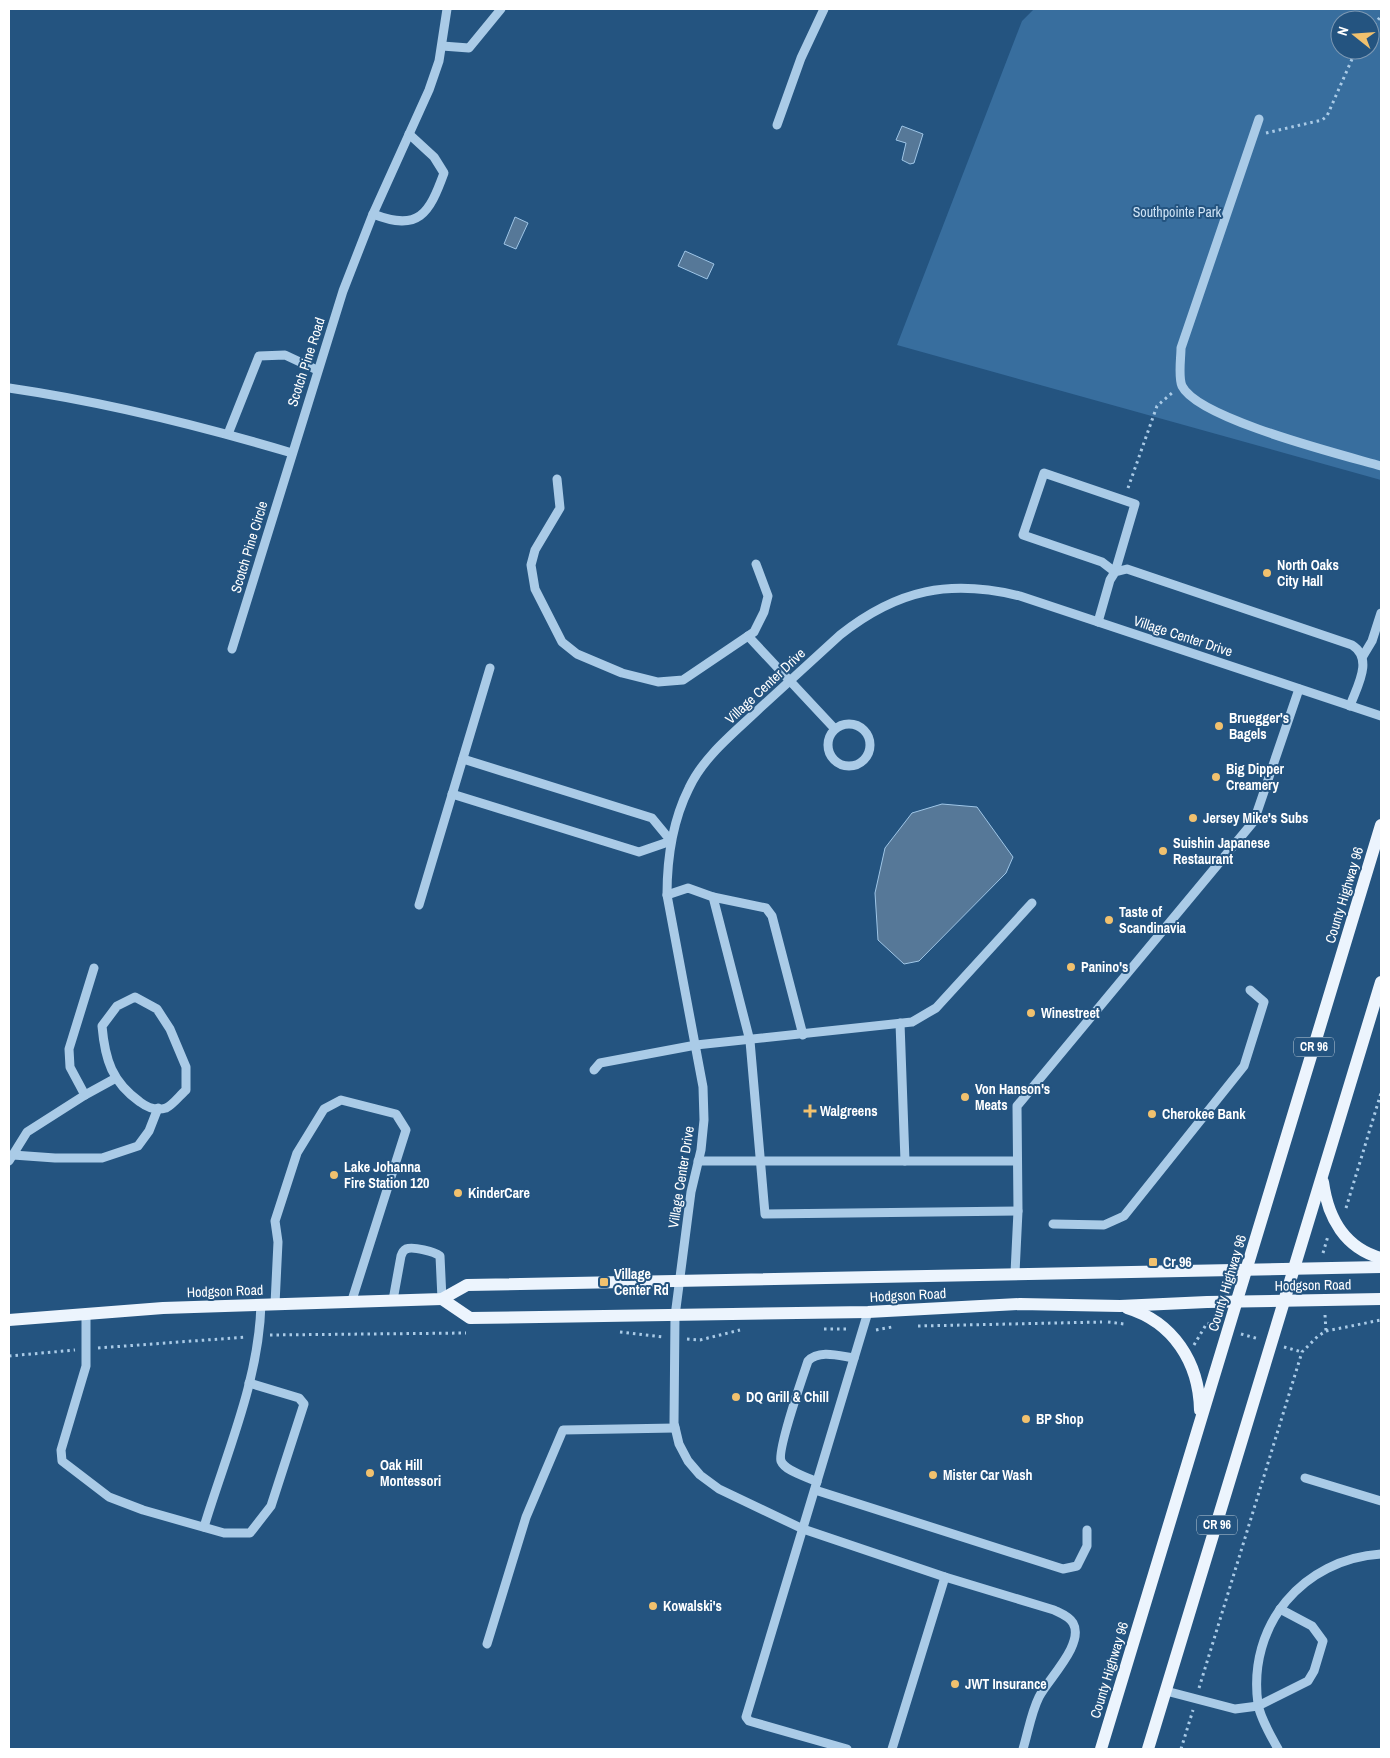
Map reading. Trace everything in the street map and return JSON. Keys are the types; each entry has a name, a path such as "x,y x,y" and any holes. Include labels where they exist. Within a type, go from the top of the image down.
{"main road":[{"name":"County Highway 96","path":"1101,1749 1381,825"},
{"name":"CR 96","path":"1148,1749 1273,1344 1381,982"},
{"path":"1323,1176 1326,1199 1338,1228 1352,1244 1369,1255 1381,1258"},
{"name":"Hodgson Road","path":"9,1320 86,1313 261,1304 442,1299 467,1285 1296,1267 1381,1267"},
{"name":"Hodgson Road","path":"442,1299 470,1318 868,1312 1020,1304 1120,1306 1237,1301 1381,1299"},
{"path":"1120,1306 1142,1313 1159,1324 1175,1338 1185,1351 1198,1386 1200,1420"}],"street":[{"name":"Scotch Pine Road","path":"292,453 343,291 373,214 430,90 442,46 447,9"},
{"path":"442,46 470,48 501,9"},
{"path":"777,125 801,58 824,9"},
{"path":"1259,119 1181,348 1182,385 1195,401 1252,427 1381,466"},
{"path":"373,214 394,222 416,220 433,202 444,173 434,157 409,134"},
{"path":"228,434 259,356 285,355 317,370"},
{"path":"9,388 132,409 292,453"},
{"name":"Scotch Pine Circle","path":"232,649 292,453"},
{"path":"1098,622 1110,580 1115,572 1135,504 1044,473 1023,535 1102,562 1115,572 1128,570 1359,649 1363,656 1364,664 1350,706"},
{"path":"558,479 560,508 535,550 531,565 534,589 562,642 577,654 622,673 658,682 683,680 754,632 764,612 768,596 756,564"},
{"name":"Village Center Drive","path":"1023,1749 1037,1700 1047,1682 1063,1663 1070,1651 1075,1634 1073,1623 1067,1617 1054,1610 945,1577 803,1529 719,1489 700,1474 688,1461 679,1444 675,1428 673,1390 675,1316 691,1192 704,1120 704,1087 667,895 667,868 671,842 689,788 703,765 723,742 860,619 898,599 932,589 960,587 989,589 1020,596 1381,716"},
{"path":"1363,656 1372,641 1381,613"},
{"path":"748,636 834,728"},
{"path":"419,904 490,668"},
{"path":"1015,1273 1018,1211 1017,1106 1254,821 1299,689"},
{"path":"848,723 860,726 869,735 870,749 862,762 851,767 838,764 829,754 827,740 834,728 848,723"},
{"path":"452,794 639,852 671,842 652,818 463,759"},
{"path":"667,895 688,888 713,897 766,908 772,916 804,1035"},
{"path":"713,897 750,1041 765,1214 1018,1211"},
{"path":"594,1070 600,1063 696,1046 912,1022 936,1008 1032,903"},
{"path":"85,1095 70,1067 69,1049 94,968"},
{"path":"1053,1224 1104,1226 1124,1216 1244,1066 1264,1002 1250,990"},
{"path":"134,998 157,1009 170,1029 186,1067 186,1090 166,1108 149,1109 124,1090 116,1078 104,1048 102,1026 117,1006 134,998"},
{"path":"900,1023 906,1161"},
{"path":"11,1158 27,1132 85,1095 116,1078"},
{"path":"275,1304 278,1242 275,1221 297,1153 324,1108 341,1100 396,1114 406,1130 352,1300"},
{"path":"11,1158 102,1158 138,1146 150,1131 158,1108"},
{"path":"698,1161 1017,1161"},
{"path":"393,1300 401,1256 404,1251 410,1248 436,1253 440,1256 442,1299"},
{"path":"204,1527 249,1383 260,1336 261,1304"},
{"path":"847,1749 749,1721 746,1717 868,1312"},
{"path":"86,1313 86,1366 61,1450 62,1461 110,1497 224,1533 250,1533 271,1506 304,1404 299,1398 249,1383"},
{"path":"854,1358 827,1354 812,1356 808,1361 780,1452 781,1460 785,1466 816,1486 1063,1568 1077,1566 1087,1546 1087,1530"},
{"path":"487,1644 526,1518 563,1430 675,1428"},
{"path":"1305,1478 1381,1501"},
{"path":"1278,1749 1258,1706 1256,1667 1267,1632 1284,1601 1307,1581 1335,1564 1365,1555 1381,1554"},
{"path":"892,1749 945,1577"},
{"path":"1166,1691 1235,1709 1258,1706 1308,1682 1314,1671 1323,1641 1312,1626 1280,1609"}],"path":[{"path":"1253,136 1322,120 1328,116 1352,60"},
{"path":"1124,499 1157,406 1182,385"},
{"path":"1348,1214 1346,1209 1381,1093"},
{"path":"1323,1255 1321,1245 1326,1237"},
{"path":"1181,1749 1302,1352 1318,1336 1326,1332 1381,1320"},
{"path":"913,1326 1104,1322 1128,1325"},
{"path":"1194,1345 1207,1324 1302,1352"},
{"path":"877,1330 894,1326"},
{"path":"700,1340 744,1329"},
{"path":"819,1329 847,1329"},
{"path":"611,1332 638,1334"},
{"path":"271,1335 471,1333"},
{"path":"103,1347 251,1337"},
{"path":"9,1356 74,1350"}],"green space":[{"name":"Southpointe Park","path":"1034,9 1381,9 1381,480 897,345 1022,21"}],"shaded area":[{"path":"902,126 923,134 914,163 910,164 902,160 906,143 896,140"},
{"path":"515,217 528,223 516,249 504,244"},
{"path":"685,251 714,264 707,279 678,266"},
{"path":"942,804 977,807 1013,857 1006,873 919,961 904,964 878,940 875,893 885,848 912,813"}],"place":[{"name":"North Oaks City Hall","path":"1267,573"},
{"name":"Bruegger's Bagels","path":"1219,726"},
{"name":"Big Dipper Creamery","path":"1216,777"},
{"name":"Jersey Mike's Subs","path":"1193,818"},
{"name":"Suishin Japanese Restaurant","path":"1163,851"},
{"name":"Taste of Scandinavia","path":"1109,920"},
{"name":"Panino's","path":"1071,967"},
{"name":"Winestreet","path":"1031,1013"},
{"name":"Von Hanson's Meats","path":"965,1097"},
{"name":"Walgreens","path":"810,1111"},
{"name":"Cherokee Bank","path":"1152,1114"},
{"name":"Lake Johanna Fire Station 120","path":"334,1175"},
{"name":"KinderCare","path":"458,1193"},
{"name":"Cr 96","path":"1153,1262"},
{"name":"Village Center Rd","path":"604,1282"},
{"name":"DQ Grill & Chill","path":"736,1397"},
{"name":"BP Shop","path":"1026,1419"},
{"name":"Oak Hill Montessori","path":"370,1473"},
{"name":"Mister Car Wash","path":"933,1475"},
{"name":"Kowalski's","path":"653,1606"},
{"name":"JWT Insurance","path":"955,1684"}]}
